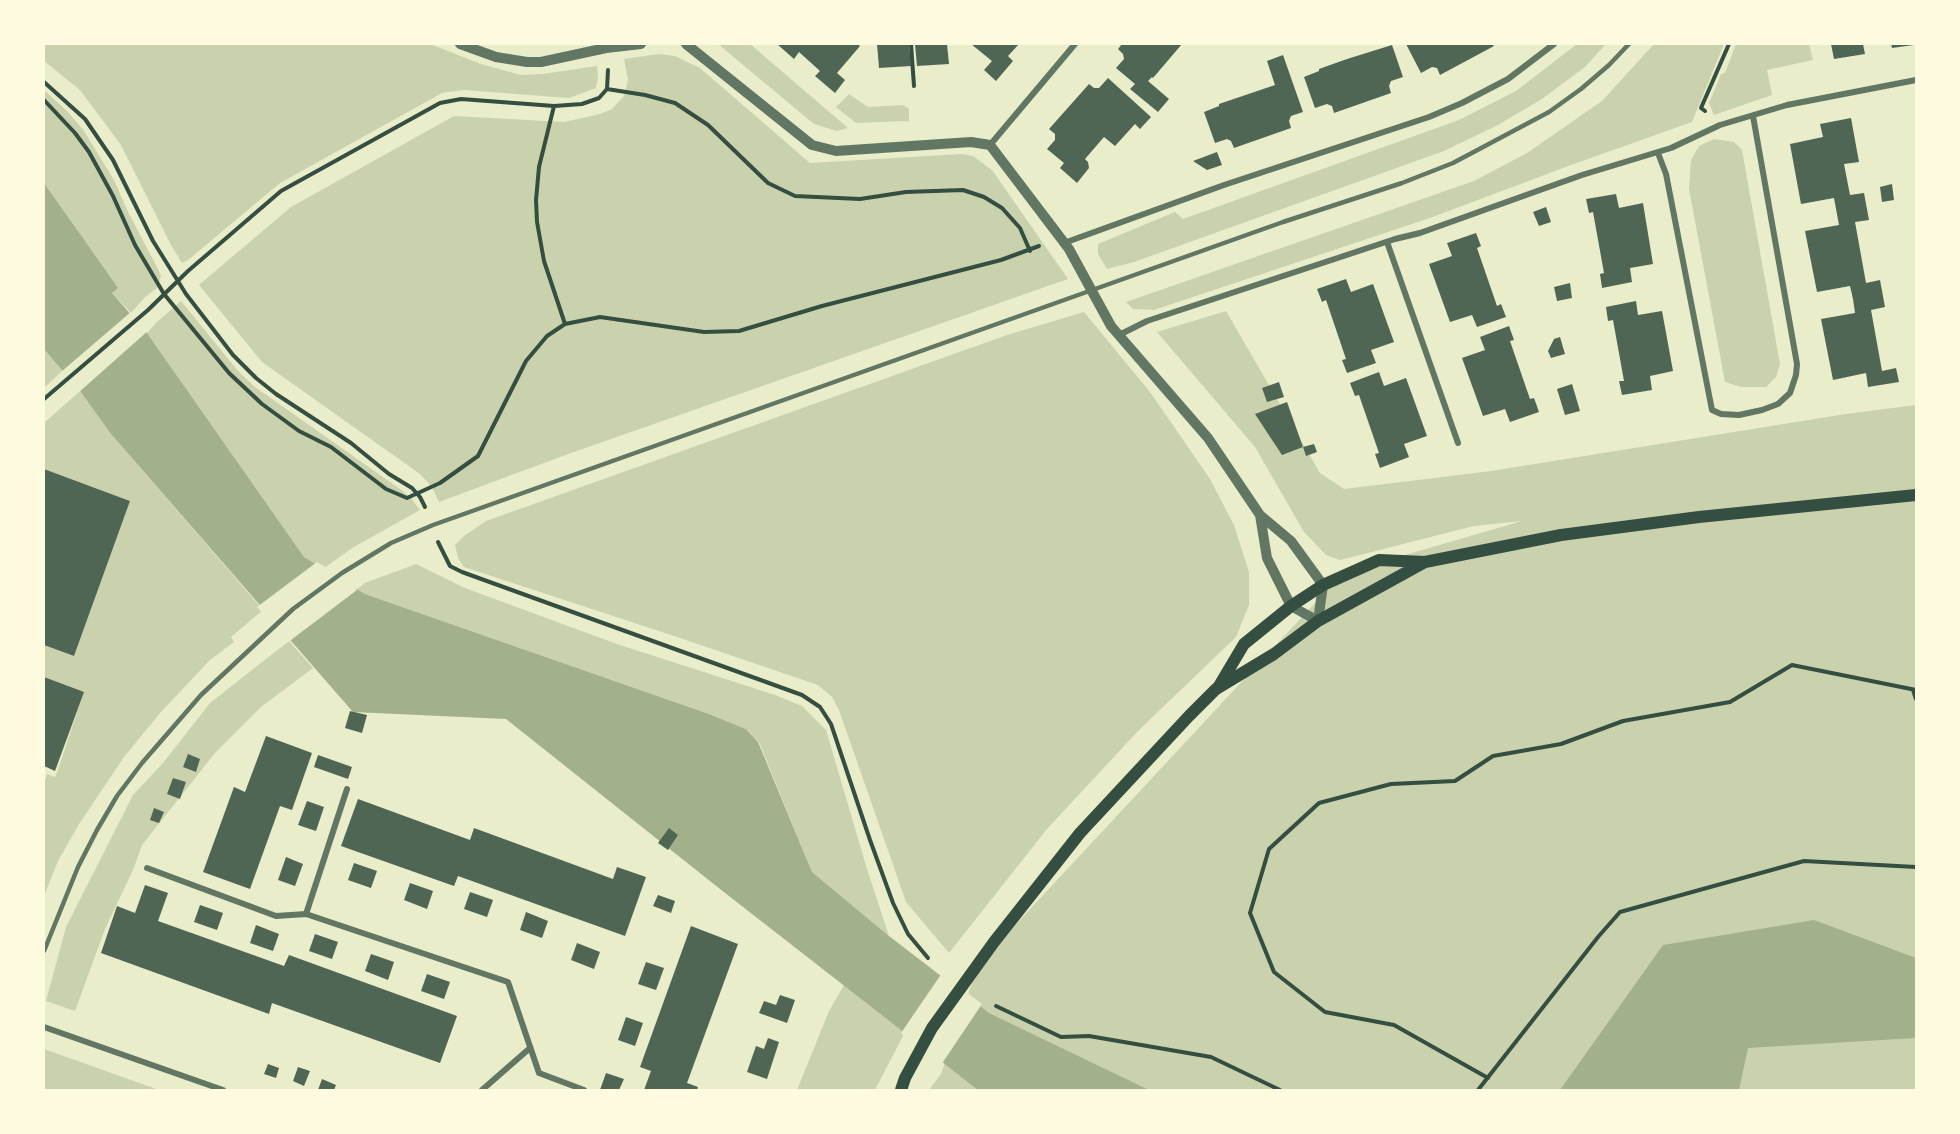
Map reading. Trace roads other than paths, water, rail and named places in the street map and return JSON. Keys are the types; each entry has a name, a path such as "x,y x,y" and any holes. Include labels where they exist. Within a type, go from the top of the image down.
{"main road":[{"path":"901,1090 932,1028 994,942 1080,833 1216,689 1244,644 1291,606 1323,585 1379,560 1425,562 1562,535 1699,517 1917,495"},
{"path":"1216,689 1274,654 1318,621 1425,562"}],"street":[{"path":"460,44 496,57 527,62 542,62 605,46 641,44"},
{"path":"686,44 812,145 836,151 971,142 990,145 1061,240 1093,290 1111,326 1208,438 1260,515 1292,541 1323,585 1318,621 1291,606 1267,558 1260,515"},
{"path":"990,145 1075,44"},
{"path":"1061,240 1429,117 1508,79 1554,44"},
{"path":"1119,336 1147,321 1420,233 1581,175 1658,153 1720,125 1787,105 1917,80"},
{"path":"1658,153 1665,174 1712,411 1739,415 1778,404 1790,393 1797,364 1753,116"},
{"path":"1388,242 1458,443"},
{"path":"306,914 347,789"},
{"path":"147,868 276,916 306,914 508,982 539,1073 584,1090"},
{"path":"44,1027 205,1088 223,1090"},
{"path":"482,1090 530,1048"}],"lane":[{"path":"44,951 78,867 117,796 201,695 293,609 342,573 391,543 433,525 1453,163 1549,112 1609,66 1629,44"}]}
